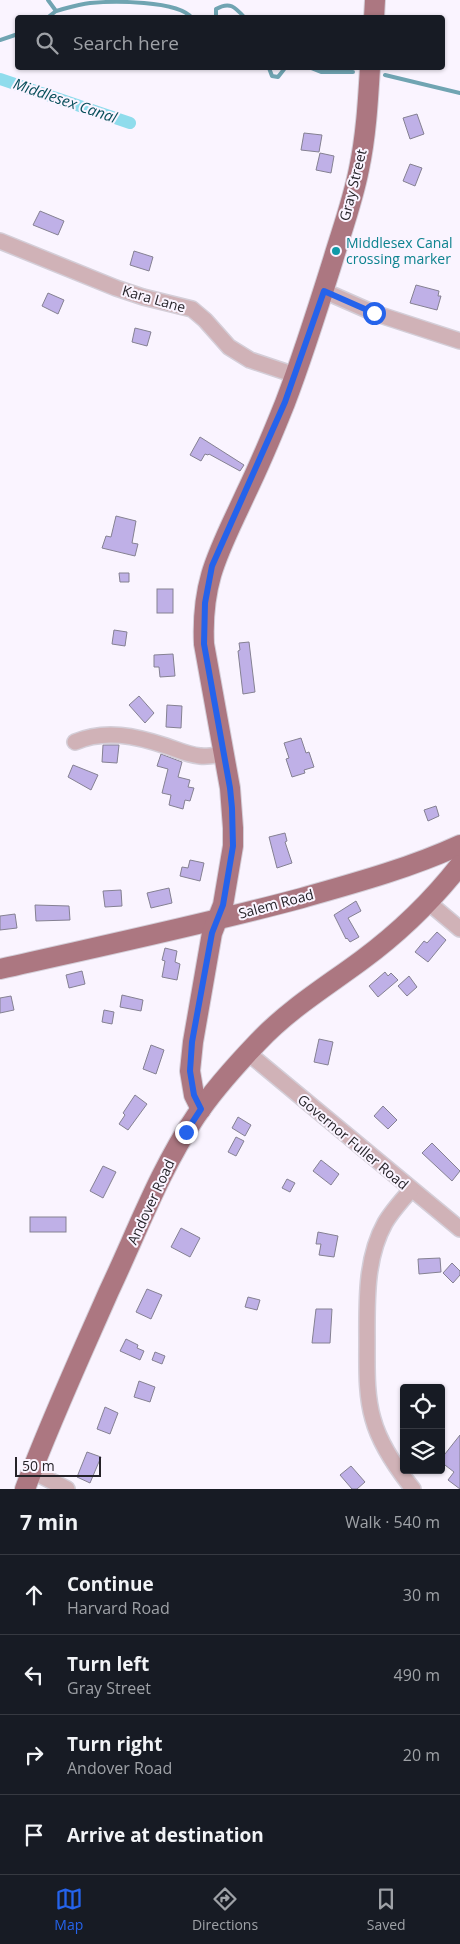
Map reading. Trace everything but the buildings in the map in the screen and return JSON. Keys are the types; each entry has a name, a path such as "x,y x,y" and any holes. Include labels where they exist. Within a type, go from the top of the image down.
{"main road":[{"path":"374,15 375,0"},
{"name":"Gray Street","path":"201,1109 194,1095 190,1071 192,1042 212,933 223,905 233,846 232,808 204,644 203,624 208,584 218,550 246,493 295,374 324,291 359,169 367,120 370,70"},
{"name":"Salem Road","path":"0,969 217,920 332,889 431,858 460,845"},
{"path":"431,858 457,869"},
{"name":"Andover Road","path":"29,1480 85,1345 150,1202 181,1140 201,1109 227,1075 287,1015 410,922 457,869"}],"street":[{"name":"Kara Lane","path":"0,241 116,288 142,297 192,309 205,320 229,347 250,360 295,374"},
{"path":"324,291 374,313 460,341"},
{"path":"75,742 96,734 111,734 146,739 201,756 224,754"},
{"path":"429,902 460,929"},
{"name":"Governor Fuller Road","path":"248,1053 460,1229"},
{"path":"411,1190 385,1223 376,1248 368,1281 366,1366 368,1394 373,1420 380,1439 413,1489"},
{"path":"29,1480 67,1489"}],"waterway":[{"path":"48,0 56,11 100,2 128,2 173,8 188,15"},
{"path":"216,15 216,9 225,5 232,6 242,15"},
{"path":"51,15 56,11"},
{"path":"0,40 15,35"},
{"path":"270,70 272,76 278,77 283,70"},
{"path":"316,70 321,72 353,72"},
{"path":"385,75 460,93"},
{"name":"Middlesex Canal","path":"0,79 130,123"}],"place":[{"name":"Middlesex Canal crossing marker","path":"336,251"}],"route":[{"path":"186,1132 201,1109 194,1095 190,1071 192,1042 212,933 223,905 233,846 230,788 204,644 205,603 212,566 285,402 324,291 374,313"}]}
